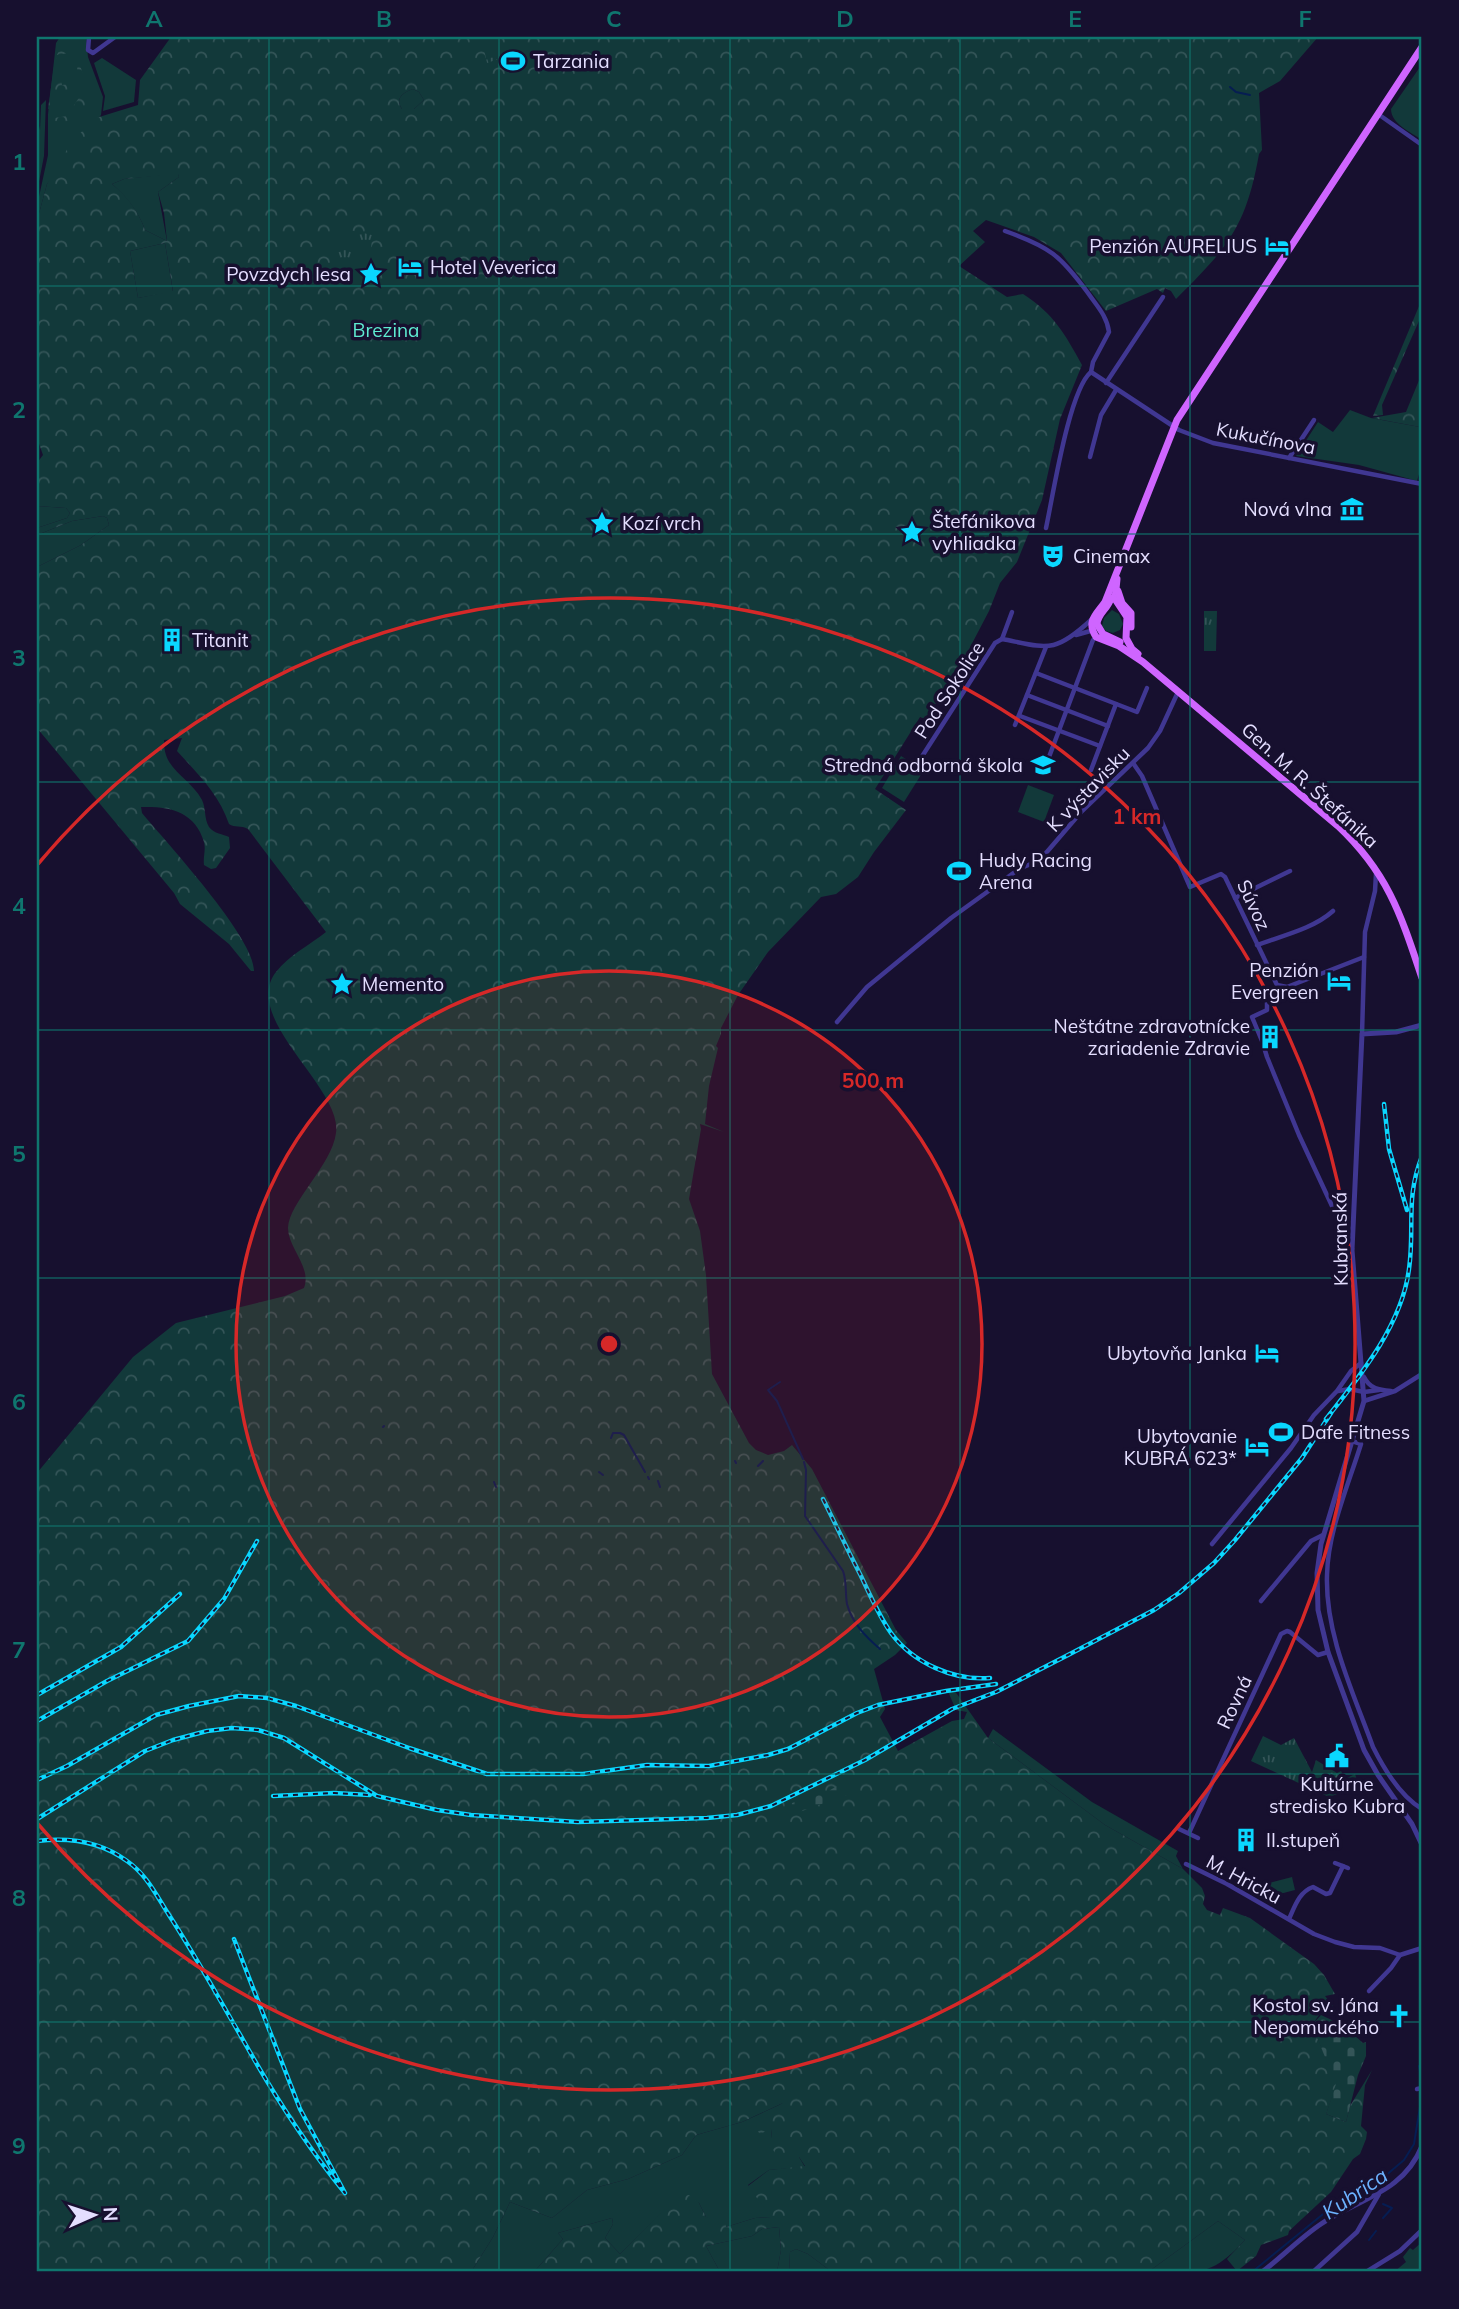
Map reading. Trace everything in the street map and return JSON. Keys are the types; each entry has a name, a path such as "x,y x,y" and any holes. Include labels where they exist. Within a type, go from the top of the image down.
{"main road":[{"path":"1093,634 1097,620 1109,606 1117,572 1174,426 1422,47"},
{"path":"1115,583 1115,599 1127,618 1125,635 1135,654"},
{"path":"1093,634 1092,619 1115,583"},
{"path":"1115,583 1119,596 1131,613 1130,638 1135,654"},
{"path":"1100,609 1118,607"},
{"path":"1111,638 1126,630 1132,620"},
{"path":"1093,634 1122,643 1135,654"},
{"path":"1093,634 1104,642 1135,654"},
{"name":"Gen. M. R. Štefánika","path":"1135,654 1360,847 1390,892 1418,956 1422,978"}],"street":[{"path":"89,37 88,50 93,53 115,37"},
{"path":"1377,114 1422,145"},
{"path":"1005,230 1033,241 1058,256 1104,314 1109,332 1074,404 1046,527"},
{"path":"1106,383 1163,297"},
{"name":"Kukučínova","path":"1091,372 1174,426 1213,443 1422,484"},
{"path":"1090,457 1101,415 1116,390"},
{"path":"1289,458 1314,420"},
{"name":"Pod Sokolice","path":"921,758 995,643 1002,639 1012,612"},
{"path":"1015,725 1046,647 1067,640 1092,619"},
{"path":"1049,757 1093,634 1075,635"},
{"name":"Pod Sokolice","path":"1002,639 1046,647"},
{"path":"1036,673 1137,712 1147,688"},
{"name":"K výstavisku","path":"837,1022 867,987 951,918 1020,869 1040,860 1082,811 1157,737 1178,691"},
{"path":"1027,695 1108,726"},
{"path":"1091,769 1116,704"},
{"path":"1020,716 1100,746"},
{"name":"Súvoz","path":"1133,763 1142,776 1190,887 1221,874 1225,877 1274,982 1282,987"},
{"name":"Kubranská","path":"1377,869 1366,925 1352,1250 1364,1401 1325,1527 1317,1573 1320,1617 1328,1652 1347,1706 1364,1750 1422,1845"},
{"path":"1235,898 1290,871"},
{"path":"1257,945 1322,919 1333,911"},
{"path":"1352,1250 1299,1135 1252,1017 1267,1010 1264,998 1282,987 1364,957"},
{"path":"1362,1034 1396,1032 1422,1025"},
{"path":"1212,1544 1291,1448 1314,1415 1361,1363"},
{"path":"1362,1374 1368,1384 1379,1390"},
{"path":"1364,1401 1395,1391 1422,1374"},
{"path":"1337,1391 1395,1391"},
{"name":"Kubranská","path":"1352,1441 1361,1444 1334,1529 1327,1573 1329,1616 1342,1660 1381,1765 1413,1804 1422,1809"},
{"path":"1339,1482 1348,1485"},
{"path":"1325,1527 1334,1529"},
{"path":"1261,1601 1311,1541 1323,1535"},
{"path":"1317,1573 1327,1573"},
{"path":"1320,1617 1329,1616"},
{"name":"Rovná","path":"1189,1833 1281,1634 1287,1631 1318,1655 1328,1652"},
{"path":"1332,1663 1342,1660"},
{"path":"1347,1706 1357,1702"},
{"path":"1364,1750 1373,1746"},
{"path":"1387,1788 1395,1783"},
{"path":"1404,1812 1413,1804"},
{"path":"1179,1829 1198,1838"},
{"name":"M. Hricku","path":"1289,1919 1301,1893 1313,1887 1326,1894 1330,1893 1346,1867 1335,1863"},
{"name":"M. Hricku","path":"1186,1864 1314,1934 1354,1947 1380,1948 1400,1955"},
{"path":"1369,1991 1400,1955 1422,1948 1422,1927"},
{"path":"1262,2272 1317,2227 1404,2177 1422,2146"},
{"path":"1313,2272 1357,2232 1380,2192"},
{"path":"1366,2272 1400,2251 1422,2230"}],"green space":[{"path":"60,37 86,37 88,57 103,97 101,115 47,184 37,221 37,206 48,155 48,114 56,43"},
{"name":"Brezina","path":"171,37 1318,37 1280,81 1259,93 1262,150 1248,201 1232,235 1221,250 1176,299 1171,291 1165,288 1163,293 1157,289 1106,311 1061,253 1034,237 986,220 973,231 985,242 959,266 1007,297 1023,294 1043,309 1058,325 1082,365 1060,419 1042,500 1017,562 1000,583 989,611 955,676 925,719 920,717 875,789 906,810 858,877 836,894 821,897 768,952 738,995 721,1028 709,1086 705,1124 724,1132 700,1124 689,1199 700,1231 706,1275 712,1374 749,1443 756,1450 768,1455 784,1451 792,1445 812,1469 896,1630 907,1643 874,1669 885,1709 880,1717 898,1751 952,1721 964,1719 967,1712 956,1710 947,1689 952,1687 988,1738 1105,1825 1183,1869 1202,1888 1205,1896 1203,1904 1207,1910 1220,1915 1223,1908 1250,1918 1314,1964 1335,1994 1325,1996 1333,2006 1319,2015 1312,2025 1337,2084 1326,2114 1346,2122 1350,2106 1372,2070 1365,2085 1361,2126 1367,2132 1366,2139 1360,2154 1353,2159 1331,2192 1289,2231 1288,2235 1261,2245 1256,2256 1237,2271 1227,2259 1245,2240 1218,2221 1148,2272 832,2272 808,2254 796,2249 790,2252 789,2272 777,2272 781,2250 779,2227 762,2229 752,2236 706,2246 720,2272 534,2272 563,2239 558,2233 612,2218 613,2224 605,2238 620,2254 677,2197 689,2195 699,2203 706,2217 725,2219 726,2227 755,2218 771,2217 748,2186 769,2170 805,2166 799,2157 789,2161 778,2158 769,2143 772,2138 771,2129 760,2134 756,2129 761,2117 783,2103 742,2122 696,2135 682,2155 628,2179 587,2190 552,2218 510,2202 493,2237 471,2272 37,2272 37,1473 133,1357 176,1323 285,1296 304,1288 305,1273 289,1235 290,1218 327,1158 336,1133 334,1115 325,1095 281,1031 271,1010 269,990 281,966 326,932 248,829 229,824 213,794 177,751 182,738 164,740 168,759 202,800 209,827 229,837 230,848 216,868 211,869 204,865 205,845 200,832 187,817 180,812 161,808 141,807 142,813 225,914 240,936 254,971 251,971 229,944 180,904 174,893 37,728 37,567 81,545 109,525 107,518 103,516 72,521 37,535 37,528 67,518 70,513 66,508 37,506 37,463 43,455 37,438 37,221 47,184 72,141 96,118 138,105 140,80","holes":["413,89 419,92 424,100 414,109 402,109 400,99 403,94","178,174 179,177 158,192 164,213 167,241 145,230 132,205 112,184 124,179","165,243 173,291 138,298 130,251"]},
{"path":"497,37 501,58 487,63 482,40"},
{"path":"68,40 75,48 90,88 88,102 70,125 48,127 48,119 67,116 82,93 74,52 57,55 63,41"},
{"path":"58,58 62,85 76,83 77,88 55,92 56,108 48,109 55,59"},
{"path":"102,58 136,80 134,102 103,111 105,96 94,63"},
{"path":"1422,64 1422,140 1394,119 1391,109"},
{"path":"413,89 419,92 424,100 414,109 402,109 400,99 403,94"},
{"path":"46,100 44,156 37,192 37,117 40,130 41,105"},
{"path":"178,173 179,177 158,192 167,241 145,230 132,205 112,184 124,179"},
{"path":"349,230 372,235 370,267 358,269 331,265 333,237"},
{"path":"165,243 173,292 138,298 130,251"},
{"path":"1422,299 1422,314 1382,405 1383,415 1373,416"},
{"path":"1422,373 1420,427 1372,418 1406,412"},
{"path":"1350,410 1371,418 1420,427 1422,424 1422,464 1417,481 1359,465 1296,456 1318,422 1333,432"},
{"path":"37,506 66,508 70,513 67,518 37,528"},
{"path":"103,516 107,518 109,525 81,545 37,567 37,535 72,521"},
{"path":"1112,610 1119,614 1123,624 1120,630 1113,633 1102,626 1104,618"},
{"path":"1204,611 1217,611 1216,651 1204,651"},
{"path":"901,756 924,770 904,802 882,788"},
{"path":"1028,785 1054,795 1044,822 1018,812"},
{"path":"993,1729 1092,1802 1178,1851 1176,1856 1183,1869 1105,1825 988,1738"},
{"path":"1263,1736 1281,1745 1294,1738 1312,1772 1316,1760 1337,1773 1341,1771 1345,1779 1355,1774 1357,1780 1348,1790 1329,1797 1251,1761"},
{"path":"851,1778 855,1792 791,1815 792,1803 825,1793"},
{"path":"1292,1877 1295,1890 1272,1896 1269,1883"},
{"path":"1321,2015 1343,2027 1363,2043 1366,2042 1366,2056 1358,2075 1346,2122 1326,2114 1336,2084 1312,2025"},
{"path":"790,2100 771,2129 772,2138 799,2157 805,2167 769,2170 748,2185 772,2217 755,2218 726,2227 706,2217 699,2203 678,2197 620,2254 605,2238 613,2224 612,2218 558,2233 563,2239 534,2272 471,2272 493,2237 510,2202 552,2218 587,2190 628,2179 682,2155 696,2135 742,2122"},
{"path":"1218,2221 1245,2240 1233,2253 1201,2271 1148,2272"},
{"path":"779,2227 781,2250 777,2272 720,2272 706,2246 752,2236 762,2229"},
{"path":"1422,2242 1422,2272 1394,2272 1406,2262 1403,2257 1410,2248 1413,2250"},
{"path":"796,2249 808,2254 832,2272 789,2272 790,2252"}],"waterway":[{"path":"1230,87 1236,92 1250,95"},
{"path":"780,1382 768,1390 777,1401 803,1459"},
{"path":"611,1438 613,1433 624,1435 645,1472"},
{"path":"758,1466 763,1461"},
{"path":"804,1462 805,1516 843,1571 847,1604 852,1617 880,1649"},
{"path":"599,1472 603,1475"},
{"path":"658,1481 660,1487"},
{"path":"494,1482 496,1487"},
{"name":"Kubrica","path":"1419,2066 1422,2084"},
{"name":"Kubrica","path":"1252,2272 1333,2206 1378,2182 1404,2160 1414,2144 1422,2094"},
{"path":"1383,2204 1392,2208 1383,2218"},
{"path":"1369,2240 1376,2231"}],"railway":[{"path":"1384,1104 1389,1149 1407,1210"},
{"path":"1326,1419 1378,1349 1398,1310 1409,1269 1412,1200 1422,1156"},
{"path":"37,1819 145,1751 207,1731 232,1728 258,1730 284,1738 377,1796 471,1815 578,1822 707,1818 737,1815 771,1806 865,1760 952,1709 996,1692 1068,1655 1154,1610 1179,1593 1214,1563 1235,1540 1302,1458 1331,1413"},
{"path":"823,1499 879,1613 900,1644 935,1668 962,1676 990,1678"},
{"path":"37,1721 107,1681 188,1641 224,1599 257,1541"},
{"path":"37,1695 121,1647 180,1594"},
{"path":"37,1780 156,1715 239,1696 267,1698 296,1706 487,1774 583,1774 647,1765 709,1766 768,1755 788,1749 878,1705 996,1684"},
{"path":"273,1796 334,1793 370,1795"},
{"path":"37,1841 72,1840 95,1845 117,1854 146,1879 188,1945 277,2098 345,2193 300,2109 234,1939"}],"place":[{"name":"Tarzania","path":"513,61"},
{"name":"Penzión AURELIUS","path":"1277,246"},
{"name":"Hotel Veverica","path":"410,267"},
{"name":"Povzdych lesa","path":"371,274"},
{"name":"Nová vlna","path":"1352,509"},
{"name":"Kozí vrch","path":"602,523"},
{"name":"Štefánikova vyhliadka","path":"912,532"},
{"name":"Cinemax","path":"1053,556"},
{"name":"Titanit","path":"172,640"},
{"name":"Stredná odborná škola","path":"1043,765"},
{"name":"Hudy Racing Arena","path":"959,871"},
{"name":"Penzión Evergreen","path":"1339,981"},
{"name":"Memento","path":"342,984"},
{"name":"Neštátne zdravotnícke zariadenie Zdravie","path":"1270,1037"},
{"name":"Ubytovňa Janka","path":"1267,1353"},
{"name":"Dafe Fitness","path":"1281,1432"},
{"name":"Ubytovanie KUBRÁ 623*","path":"1257,1447"},
{"name":"Kultúrne stredisko Kubra","path":"1337,1756"},
{"name":"II.stupeň","path":"1246,1840"},
{"name":"Kostol sv. Jána Nepomuckého","path":"1399,2016"}]}
